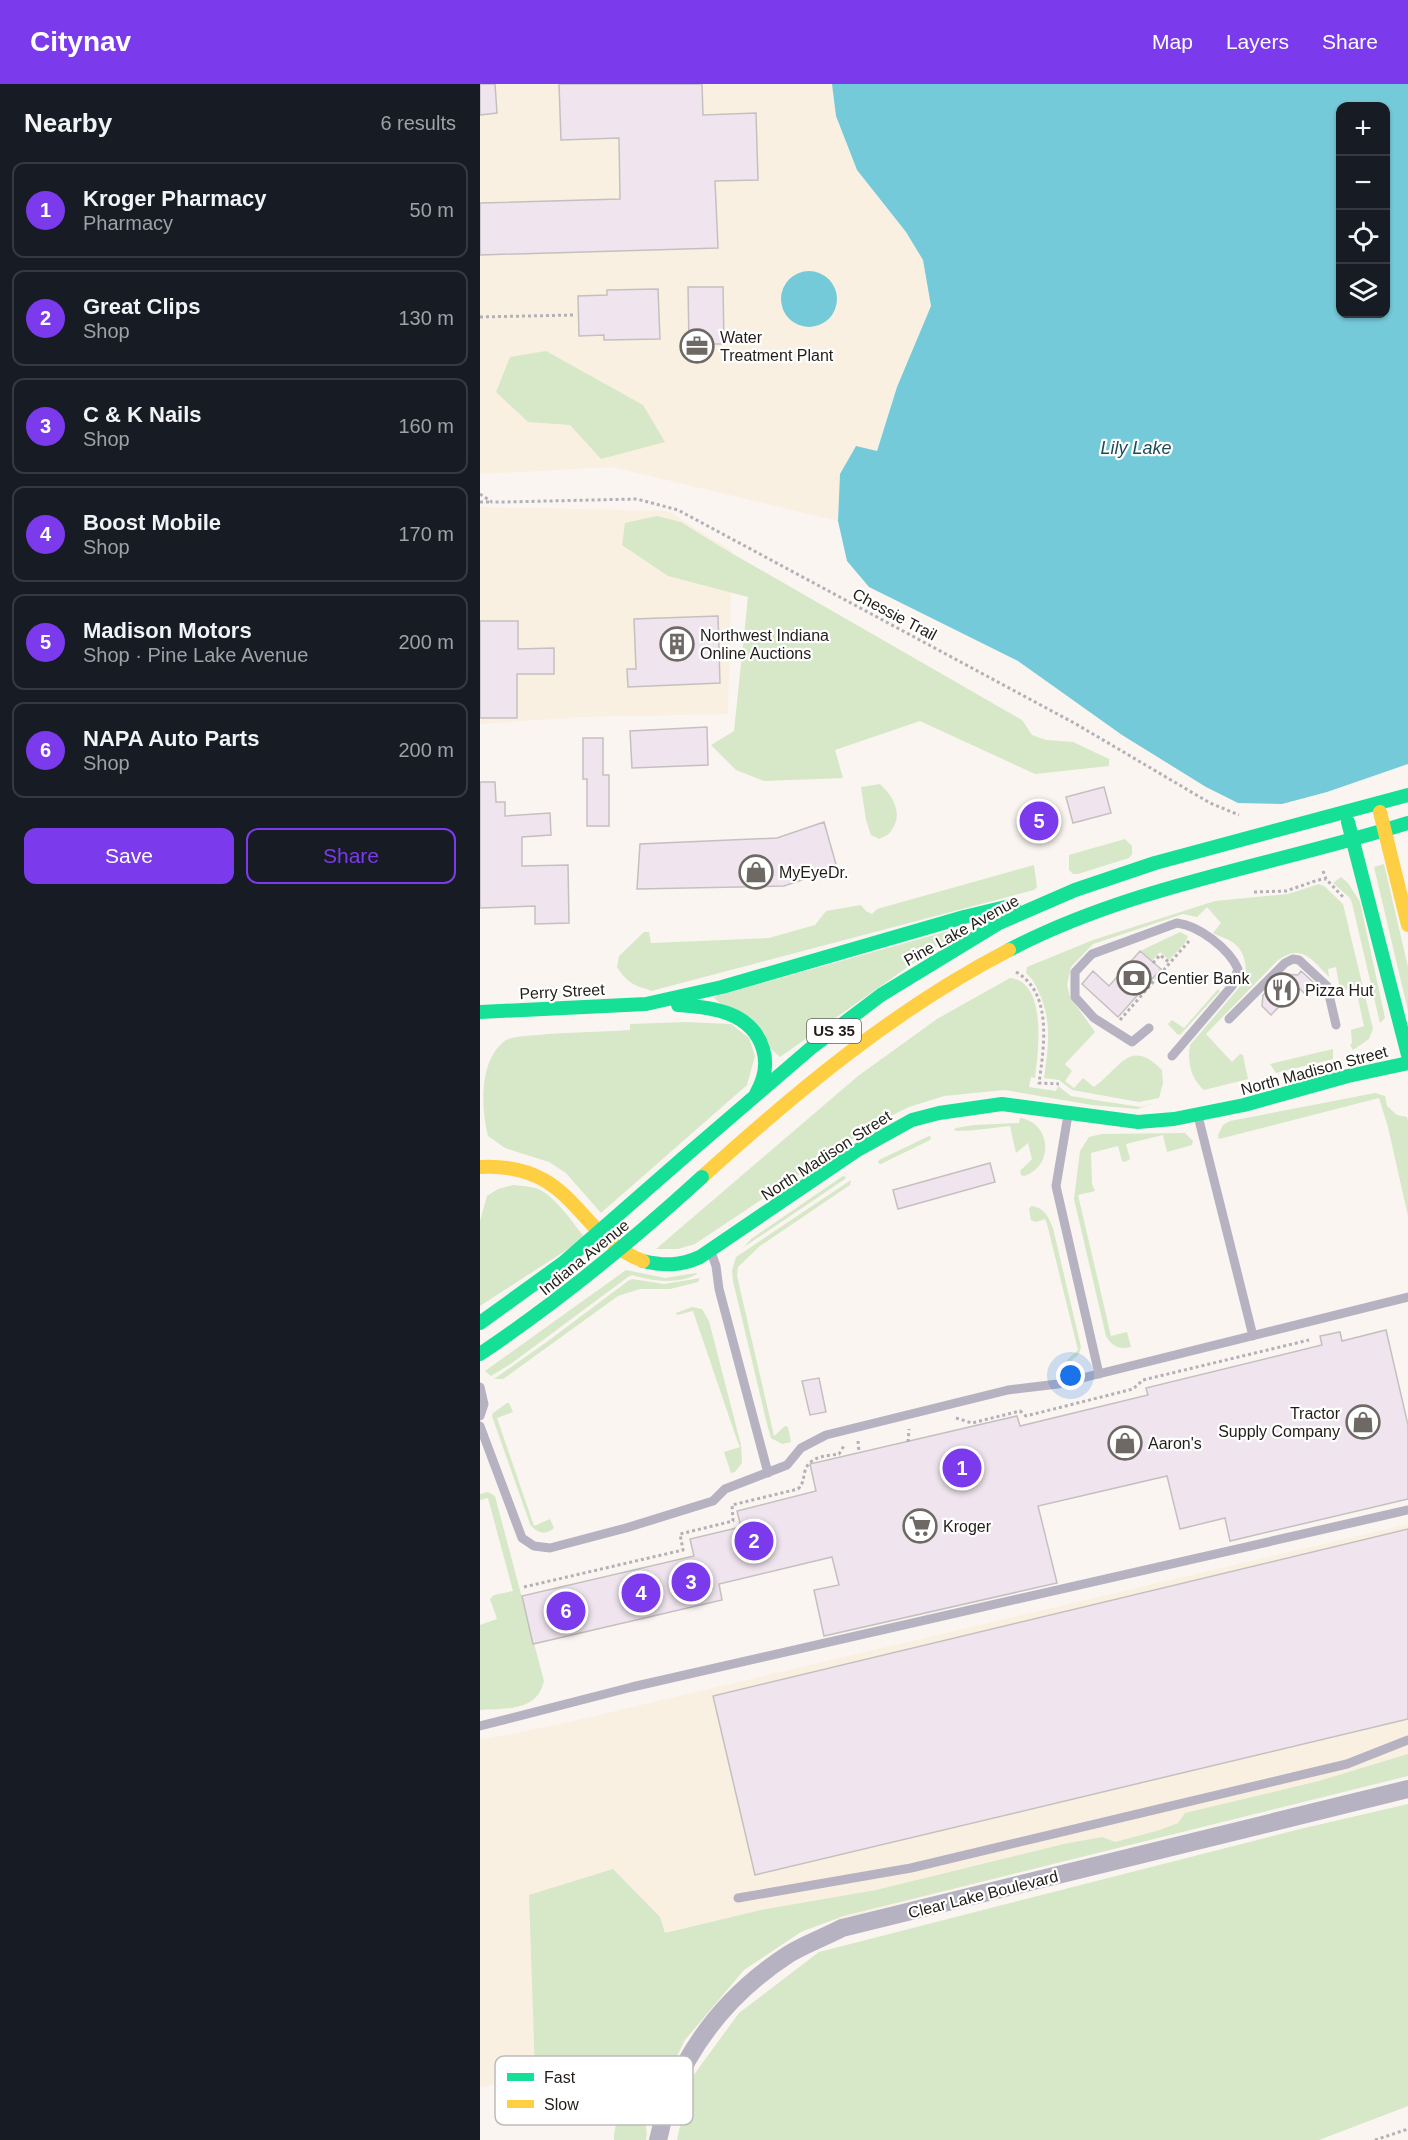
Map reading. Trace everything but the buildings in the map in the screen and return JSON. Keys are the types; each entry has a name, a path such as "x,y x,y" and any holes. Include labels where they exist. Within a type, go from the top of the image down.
{"main road":[{"name":"Pine Lake Avenue","path":"684,1158 811,1048 880,995 999,923 1075,890 1155,863 1408,795"},
{"path":"1378,804 1408,925"},
{"path":"1346,813 1408,1055"},
{"name":"US 35","path":"1353,840 1408,824"},
{"name":"Indiana Avenue","path":"480,1354 530,1322 630,1242 760,1124 900,1015 952,980 1011,948 1067,922 1127,902 1353,840"},
{"path":"646,1004 722,987 964,917 1075,890"},
{"path":"646,1004 702,1006 741,1018 755,1031 764,1048 766,1065 763,1083 756,1094"},
{"name":"Perry Street","path":"480,1012 646,1004"},
{"name":"North Madison Street","path":"480,1167 523,1171 548,1182 566,1196 626,1255 650,1264 678,1265 687,1263 710,1250 856,1152 912,1120 939,1113 1002,1104 1138,1122 1174,1119 1256,1102 1348,1076 1408,1063"},
{"name":"Indiana Avenue","path":"480,1323 563,1263 684,1158"}],"street":[{"name":"Clear Lake Boulevard","path":"689,2056 721,2011 753,1980 790,1953 842,1928 1408,1789"},
{"name":"Clear Lake Boulevard","path":"658,2140 662,2125"}],"lane":[{"path":"1149,1028 1132,1042 1094,1018 1076,997 1075,972 1092,954 1177,923 1188,925 1198,930 1233,958 1238,969 1232,986 1172,1056"},
{"path":"1229,1019 1285,963 1293,959 1305,963 1327,986 1336,1024"},
{"path":"1069,1114 1056,1186 1099,1374"},
{"path":"1198,1114 1253,1336"},
{"path":"710,1250 768,1473"},
{"path":"480,1426 522,1538 534,1546 550,1548 575,1543 713,1502 725,1489 787,1465 801,1448 826,1435 1008,1390 1058,1384 1408,1297"},
{"path":"480,1388 484,1404 480,1416"},
{"path":"480,1726 632,1687 1408,1510"},
{"path":"738,1898 911,1868 1347,1764 1408,1740"}],"path":[{"path":"480,318 574,315"},
{"path":"480,494 492,502"},
{"name":"Chessie Trail","path":"480,502 637,499 678,510 1076,724 1210,803 1241,816"},
{"path":"1245,893 1287,891 1326,879"},
{"path":"1111,1030 1198,930"},
{"path":"1153,963 1160,955 1170,963"},
{"path":"1016,971 1033,986 1041,1012 1045,1042 1039,1083"},
{"path":"1033,1082 1059,1084"},
{"path":"948,1420 957,1418 972,1423 1020,1411 1026,1416 1133,1389 1143,1380 1309,1340"},
{"path":"899,1431 909,1429 908,1442"},
{"path":"524,1587 683,1550 680,1534 733,1521 732,1505 798,1489 803,1483 806,1467 810,1462 839,1454 844,1444 868,1438"},
{"path":"858,1441 859,1453"},
{"path":"1375,2140 1408,2129"}],"shaded area":[{"name":"Water Treatment Plant","path":"480,84 832,84 836,116 857,170 906,232 923,260 931,306 897,387 876,452 840,474 838,521 612,467 480,474"},
{"path":"480,507 668,511 732,551 728,714 582,717 480,724"},
{"path":"1408,1524 1408,1771 739,1945 570,2056 495,2056 495,2084 480,2087 480,1740 560,1724"}],"green space":[{"path":"546,351 643,405 665,442 601,459 570,425 528,422 496,392 510,357"},
{"path":"657,516 681,522 1022,720 1032,735 1046,740 1073,742 1109,759 1109,766 1035,774 920,721 835,750 843,778 764,781 736,770 711,745 734,731 748,597 668,576 622,545 625,523"},
{"path":"880,784 893,800 897,818 890,832 879,839 871,835 866,820 861,787"},
{"path":"1125,839 1132,846 1132,854 1129,858 1078,874 1073,874 1069,870 1069,855"},
{"path":"1384,864 1408,967 1408,1011 1374,867"},
{"path":"1034,865 1037,887 1034,890 651,991 631,982 617,967 619,956 644,932 649,932 651,943 769,938 815,925 826,911 861,905 872,914 877,909"},
{"path":"1341,877 1348,883 1360,902 1385,1018 1380,1023 1352,903 1350,898 1333,883"},
{"path":"1319,884 1343,904 1373,1029 1369,1039 1353,1050 1350,1045 1352,1043 1351,1030 1364,1026 1356,989 1340,990 1336,967 1328,969 1329,977 1311,959 1300,953 1293,953 1277,961 1206,1034 1232,1062 1240,1054 1243,1055 1248,1079 1204,1090 1196,1081 1191,1070 1190,1045 1243,983 1246,968 1242,953 1236,945 1213,933 1221,923 1207,907 1197,917 1183,914 1093,944 1071,967 1067,985 1070,997 1095,1032 1065,1064 1072,1071 1065,1081 1074,1088 1083,1078 1094,1087 1126,1059 1141,1056 1151,1060 1162,1070 1163,1083 1159,1098 1139,1102 1072,1090 1059,1080 1044,1078 1048,1047 1047,1017 1038,990 1026,973 1027,967 1093,940 1215,901 1288,894"},
{"path":"966,926 780,1057 713,997"},
{"path":"1180,932 1188,936 1185,943 1169,960 1160,952 1152,961 1140,951"},
{"path":"1010,978 1022,982 1030,992 1038,1020 1035,1078 1031,1077 1029,1087 1056,1091 1058,1086 1071,1096 1141,1107 1155,1103 1137,1109 1092,1105 1005,1090 944,1096 909,1107 875,1124 695,1244 678,1249 656,1249 858,1076 937,1019"},
{"path":"1218,989 1220,991 1181,1034 1178,1035 1168,1024 1172,1020 1184,1028"},
{"path":"686,1022 731,1024 749,1038 755,1056 747,1085 601,1213 566,1173 549,1162 505,1148 488,1136 485,1124 484,1083 491,1058 506,1040 549,1034 630,1030 630,1024"},
{"path":"1333,1049 1333,1059 1276,1073 1270,1064"},
{"path":"1375,1093 1385,1096 1387,1106 1397,1115 1407,1117 1408,1216 1388,1127 1379,1098 1219,1139 1218,1135 1223,1125 1230,1121"},
{"path":"1020,1118 1031,1122 1038,1128 1045,1146 1041,1164 1024,1176 1020,1171 1032,1159 1028,1143 1016,1153 1010,1126 954,1130 974,1125 1019,1123"},
{"path":"1185,1133 1193,1141 1192,1145 1167,1152 1163,1135 1126,1144 1130,1159 1125,1162 1122,1161 1118,1146 1091,1153 1092,1184 1095,1191 1078,1195 1111,1336 1127,1332 1131,1347 1119,1347 1113,1345 1106,1336 1074,1199 1080,1151 1089,1137 1102,1134"},
{"path":"929,1136 930,1140 881,1164 878,1163 879,1160"},
{"path":"843,1176 846,1177 845,1179 744,1247 751,1239"},
{"path":"851,1180 850,1185 760,1246 738,1267 737,1276 774,1436 785,1426 788,1427 791,1442 782,1444 771,1438 732,1270 736,1257"},
{"path":"513,1185 532,1187 544,1192 563,1210 585,1238 480,1306 480,1221 487,1196 498,1189"},
{"path":"1031,1206 1045,1213 1053,1228 1081,1347 1079,1354 1070,1362 1066,1361 1078,1350 1047,1224 1045,1219 1036,1222 1031,1220 1029,1209"},
{"path":"626,1270 665,1278 697,1274 673,1281 632,1275 512,1363 491,1376 485,1371"},
{"path":"700,1278 698,1282 670,1289 640,1289 618,1296 503,1379 494,1379 632,1279 664,1284"},
{"path":"692,1307 702,1309 709,1321 741,1445 742,1463 735,1472 731,1473 724,1452 740,1447 693,1311 677,1315 676,1313"},
{"path":"507,1403 513,1412 497,1418 534,1526 550,1519 554,1528 548,1532 538,1531 530,1524 492,1416"},
{"path":"488,1492 495,1496 544,1681 535,1698 528,1703 510,1708 480,1710 480,1625 497,1619 490,1599 494,1595 513,1591 488,1498 480,1500 480,1494"},
{"path":"1408,1754 1408,1776 843,1916 801,1932 744,1970 685,2040 677,2056 534,2056 529,1895 613,1869 660,1917 665,1933 761,1910 876,1890 1064,1844 1102,1837 1115,1842 1178,1823 1185,1813 1319,1781"},
{"path":"1408,1804 1408,2106 1319,2140 677,2140 680,2125 693,2125 693,2076 739,2013 819,1952 1296,1830"},
{"path":"616,2125 645,2125 646,2140 614,2140"}],"water":[{"name":"Lily Lake","path":"832,84 1408,84 1408,764 1327,792 1282,804 1238,803 1206,787 1122,735 1018,661 869,587 847,561 838,521 840,474 856,446 877,451 897,387 931,306 923,260 906,232 857,170 836,116"},
{"path":"809,271 820,273 829,279 835,288 837,299 835,310 829,319 820,325 809,327 798,325 789,319 783,310 781,299 783,288 789,279 798,273"}],"traffic: fast":[{"path":"683,1158 811,1048 881,995 999,923 1075,890 1155,863 1408,795"},
{"path":"1348,822 1408,1055"},
{"path":"1009,950 1056,928 1155,892 1408,823"},
{"path":"646,1004 722,987 964,917 1014,905"},
{"path":"480,1012 646,1004"},
{"path":"678,1005 717,1010 740,1019 750,1027 758,1037 765,1061 763,1078 756,1094"},
{"path":"643,1261 672,1264 700,1257 856,1151 912,1120 939,1113 1002,1104 1138,1122 1174,1119 1244,1105 1348,1076 1408,1063"},
{"path":"480,1323 563,1263 683,1158"},
{"path":"480,1354 594,1270 702,1177"}],"traffic: slow":[{"path":"1380,812 1408,925"},
{"path":"702,1177 848,1053 926,998 1009,950"},
{"path":"480,1167 511,1169 536,1176 572,1202 602,1235 620,1249 643,1261"}],"place":[{"name":"Water Treatment Plant","path":"697,346"},
{"name":"Northwest Indiana Online Auctions","path":"677,644"},
{"name":"Madison Motors","path":"1039,821"},
{"name":"MyEyeDr.","path":"756,872"},
{"name":"Centier Bank","path":"1134,978"},
{"name":"Pizza Hut","path":"1282,990"},
{"name":"Tractor Supply Company","path":"1363,1422"},
{"name":"Aaron's","path":"1125,1443"},
{"name":"Kroger Pharmacy","path":"962,1468"},
{"name":"Kroger","path":"920,1526"},
{"name":"Great Clips","path":"754,1541"},
{"name":"C & K Nails","path":"691,1582"},
{"name":"Boost Mobile","path":"641,1593"},
{"name":"NAPA Auto Parts","path":"566,1611"}]}
